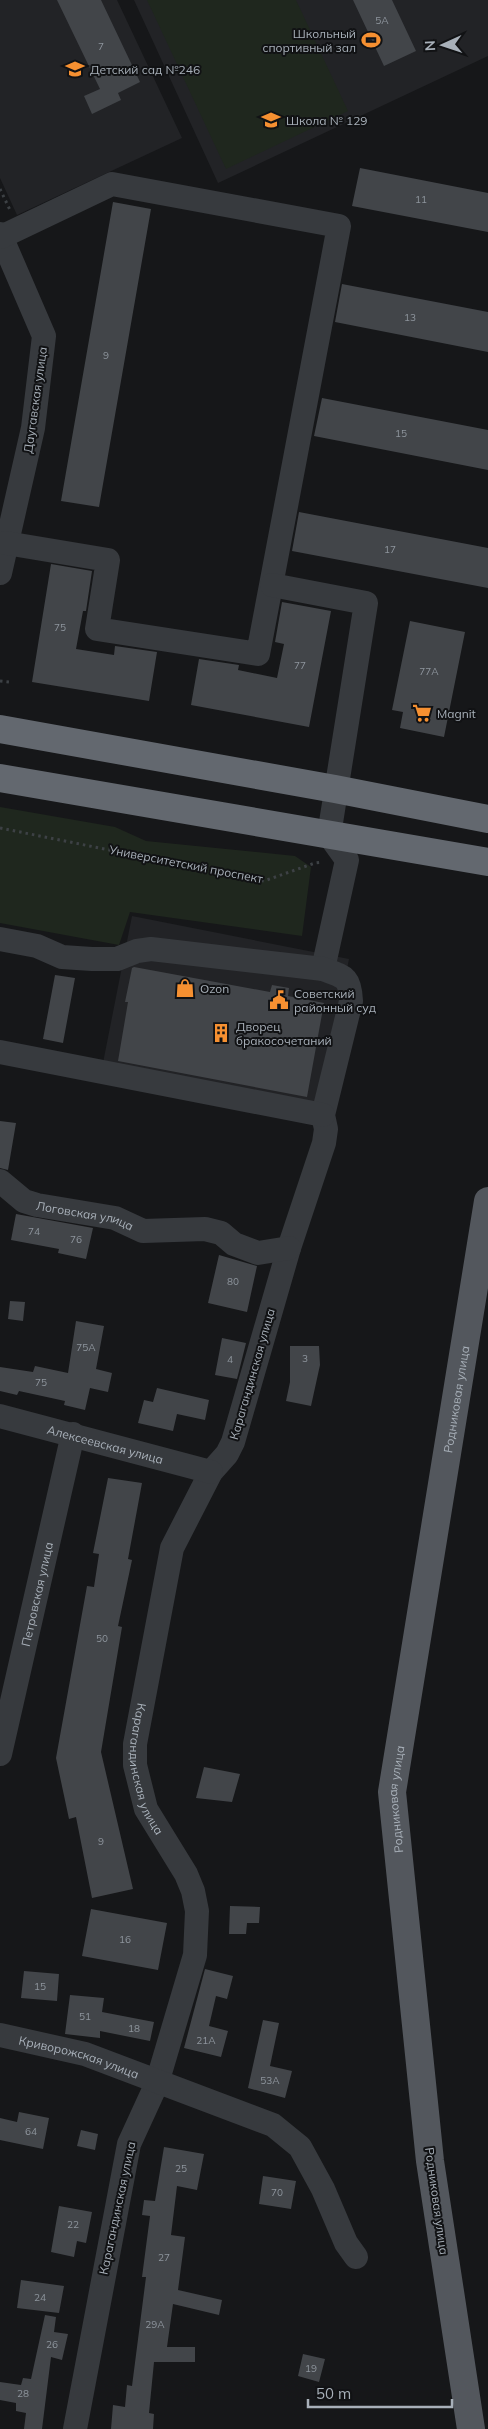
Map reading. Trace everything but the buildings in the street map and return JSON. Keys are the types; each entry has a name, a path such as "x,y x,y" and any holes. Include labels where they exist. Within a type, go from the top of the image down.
{"highway":[{"path":"0,729 335,789 488,819"},
{"path":"0,778 488,862"}],"main road":[{"name":"Родниковая улица","path":"472,2429 430,2161 392,1792 488,1201"}],"street":[{"path":"1,236 112,184 339,226 258,654 97,629 108,560 6,543"},
{"name":"Даугавская улица","path":"0,573 6,543 21,490 33,428 44,336 1,236"},
{"path":"0,939 37,946 62,957 117,959 137,951 151,949 323,969 348,860 328,835 366,603 272,585"},
{"name":"Карагандинская улица","path":"75,2429 125,2158 137,2122 157,2083 195,1955 197,1912 186,1874 146,1809 135,1765 135,1744 172,1548 211,1472 227,1454 233,1442 289,1248 324,1143 326,1129 323,1115 351,1002 349,983 343,976 323,969"},
{"path":"0,1052 323,1115"},
{"name":"Логовская улица","path":"0,1181 24,1201 37,1205 115,1218 143,1231 205,1229 221,1233 234,1244 258,1253 289,1248"},
{"name":"Алексеевская улица","path":"0,1416 211,1472"},
{"name":"Петровская улица","path":"0,1754 73,1434"},
{"name":"Криворожская улица","path":"0,2036 85,2054 157,2083 272,2125 300,2147 323,2189 339,2228 356,2257"}],"path":[{"path":"0,681 9,682"},
{"name":"Университетский проспект","path":"0,828 264,881 315,863 348,860"}],"shaded area":[{"name":"Детский сад №246","path":"0,0 117,0 182,138 17,215 0,178"},
{"name":"Школа № 129","path":"134,0 488,0 488,56 218,183"},
{"path":"147,0 296,0 348,111 226,169"},
{"path":"0,807 115,827 146,841 295,856 311,867 302,936 130,912 119,945 0,923"},
{"path":"132,916 349,959 318,1116 101,1073"}],"place":[{"name":"Школьный спортивный зал","path":"371,40"},
{"name":"Детский сад №246","path":"75,69"},
{"name":"Школа № 129","path":"271,120"},
{"name":"Magnit","path":"422,713"},
{"name":"Ozon","path":"185,988"},
{"name":"Советский районный суд","path":"279,1000"},
{"name":"Дворец бракосочетаний","path":"221,1033"}]}
